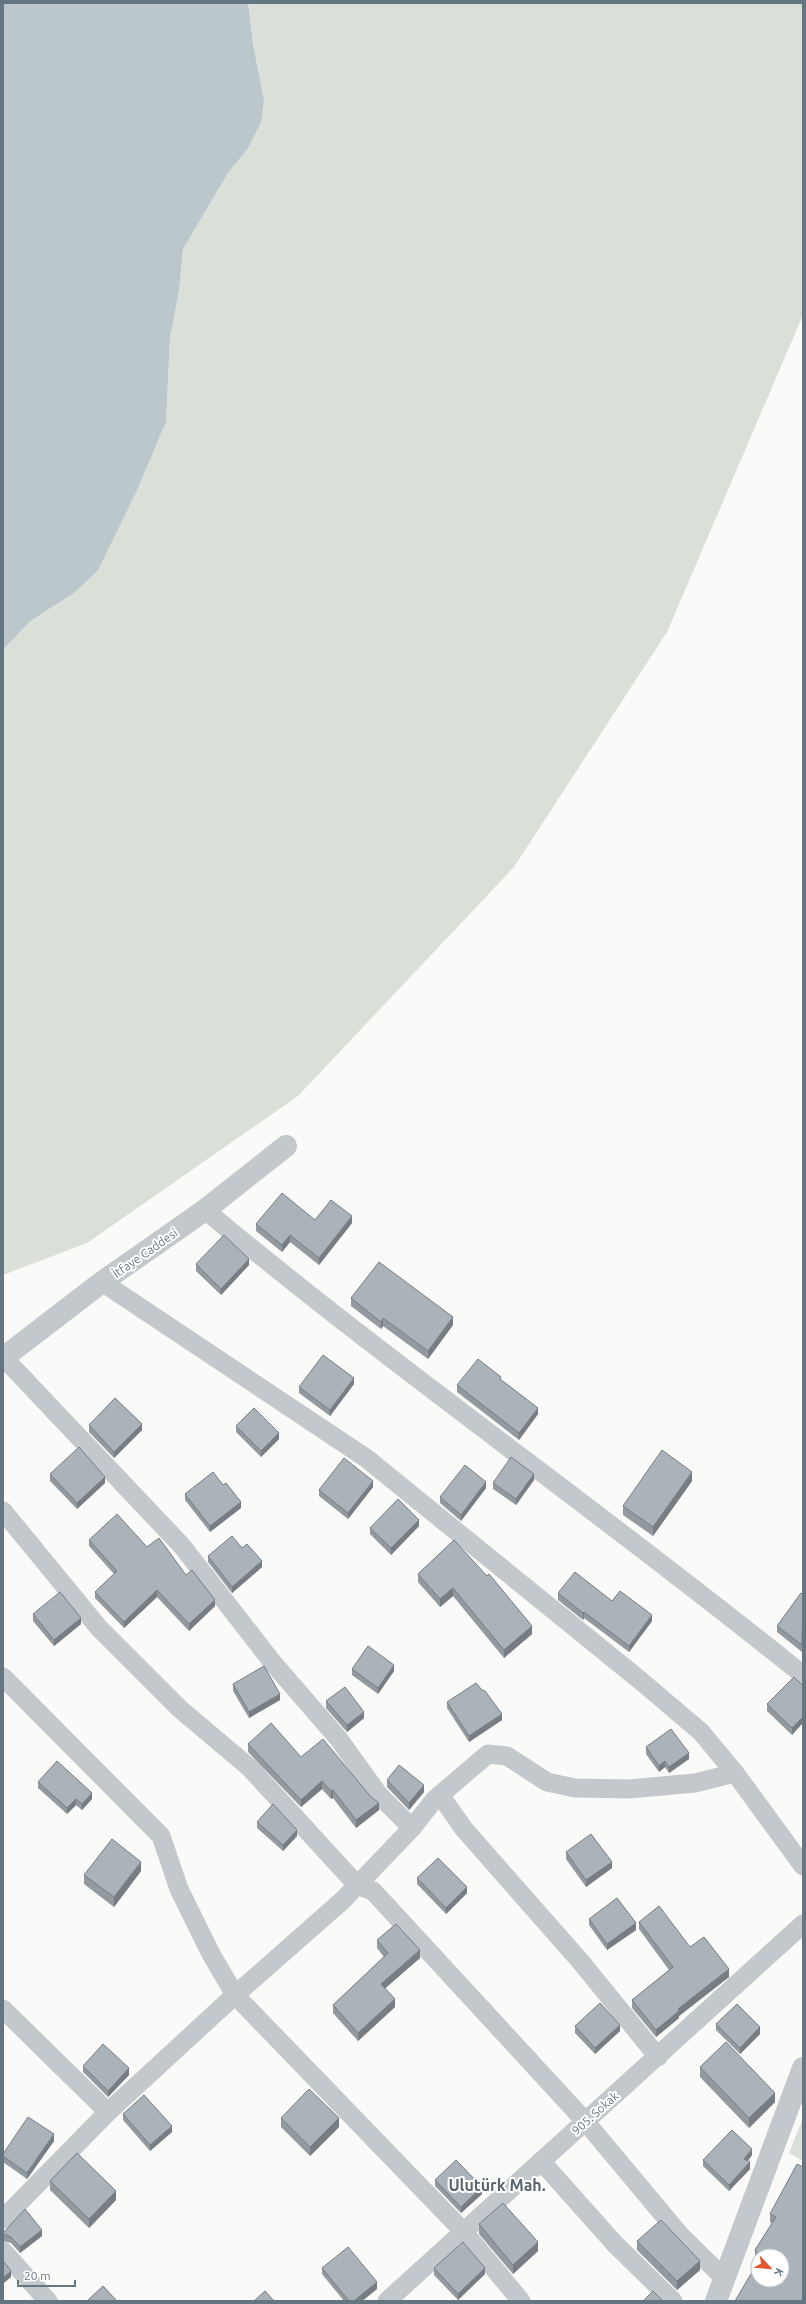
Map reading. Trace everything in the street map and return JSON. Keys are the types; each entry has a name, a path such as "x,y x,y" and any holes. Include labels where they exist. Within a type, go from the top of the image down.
{"street":[{"name":"İtfaye Caddesi","path":"3,1358 102,1282 205,1210 286,1146"},
{"path":"205,1210 282,1274 708,1597 803,1675"},
{"path":"102,1282 366,1458 563,1616 701,1732 735,1773 803,1866"},
{"path":"3,1358 182,1546 273,1663 338,1738 379,1795 412,1828"},
{"path":"3,1511 99,1628 180,1709 250,1768 357,1885 373,1891 585,2121 681,2236 725,2279"},
{"path":"3,1677 161,1836 179,1889 211,1954 235,1995 463,2231 521,2301"},
{"path":"3,2219 108,2112 235,1995 332,1910 412,1828 440,1795 488,1754 507,1756 546,1782 575,1788 629,1789 695,1783 735,1773"},
{"path":"440,1795 464,1829 582,1962 658,2057"},
{"name":"905. Sokak","path":"387,2301 803,1924"},
{"path":"3,2009 108,2112"},
{"path":"716,2301 803,2068"},
{"path":"541,2161 614,2243 673,2301"},
{"path":"3,2251 48,2301"}],"shaded area":[{"path":"3,3 248,3 253,44 264,100 261,122 247,150 228,173 183,249 179,291 170,338 166,422 138,488 98,570 74,593 29,622 3,650"},
{"path":"248,3 803,3 803,315 667,632 514,867 298,1096 87,1243 3,1275 3,650 29,622 74,593 138,488 166,422 170,338 179,291 183,249 228,173 247,150 264,100 253,44"},
{"path":"803,2118 803,2161 789,2153"}],"building":[{"path":"282,1193 315,1220 331,1200 352,1216 319,1258 290,1235 282,1245 256,1224"},
{"path":"224,1235 249,1259 221,1289 196,1264"},
{"path":"379,1262 453,1317 428,1351 383,1318 381,1322 351,1298"},
{"path":"323,1355 354,1378 330,1410 299,1387"},
{"path":"478,1359 501,1377 500,1379 538,1408 519,1433 457,1385"},
{"path":"115,1398 142,1424 114,1452 89,1425"},
{"path":"254,1408 279,1433 261,1451 236,1426"},
{"path":"79,1447 105,1477 77,1503 50,1474"},
{"path":"662,1450 692,1472 653,1527 623,1506"},
{"path":"511,1457 534,1474 516,1499 493,1483"},
{"path":"344,1458 373,1481 348,1513 319,1490"},
{"path":"465,1465 486,1482 461,1515 440,1497"},
{"path":"213,1472 223,1485 226,1483 241,1502 210,1526 185,1494"},
{"path":"398,1499 419,1520 391,1548 370,1528"},
{"path":"117,1514 147,1547 159,1538 186,1575 192,1570 215,1600 189,1624 157,1590 124,1622 95,1592 117,1571 89,1540"},
{"path":"232,1536 242,1548 247,1544 262,1561 232,1587 208,1556"},
{"path":"454,1540 487,1576 489,1574 532,1626 504,1650 453,1588 440,1599 418,1574"},
{"path":"575,1572 612,1601 620,1591 652,1615 629,1646 558,1593"},
{"path":"60,1592 81,1618 54,1640 33,1614"},
{"path":"801,1593 803,1594 802,1645 777,1626"},
{"path":"368,1646 394,1665 378,1688 352,1669"},
{"path":"264,1666 280,1694 249,1712 233,1684"},
{"path":"794,1677 803,1686 803,1717 792,1728 767,1704"},
{"path":"476,1683 482,1690 485,1691 502,1714 469,1736 447,1702"},
{"path":"345,1687 364,1712 347,1725 326,1701"},
{"path":"271,1723 301,1757 323,1739 371,1797 379,1803 356,1820 333,1790 331,1791 322,1781 301,1800 248,1744"},
{"path":"671,1729 689,1753 669,1767 665,1761 659,1766 646,1747"},
{"path":"57,1761 92,1793 82,1804 76,1799 67,1808 38,1782"},
{"path":"399,1765 424,1785 409,1803 387,1780"},
{"path":"273,1804 297,1830 283,1845 257,1822"},
{"path":"591,1834 612,1862 586,1880 566,1852"},
{"path":"112,1839 141,1862 114,1897 84,1875"},
{"path":"438,1858 467,1887 446,1908 417,1878"},
{"path":"617,1898 636,1923 607,1944 589,1919"},
{"path":"659,1906 690,1947 704,1937 729,1969 678,2009 679,2011 656,2030 632,2000 673,1967 639,1922"},
{"path":"396,1924 420,1950 381,1984 395,1999 358,2033 333,2005 388,1953 377,1940"},
{"path":"600,2003 620,2025 595,2048 575,2026"},
{"path":"737,2004 760,2027 740,2048 716,2024"},
{"path":"726,2042 775,2093 749,2118 700,2067"},
{"path":"103,2044 129,2068 108,2091 83,2066"},
{"path":"309,2089 339,2118 310,2147 281,2118"},
{"path":"144,2095 172,2126 150,2145 123,2114"},
{"path":"28,2117 54,2134 27,2173 3,2156 3,2154"},
{"path":"732,2130 752,2149 744,2159 750,2162 729,2185 703,2160"},
{"path":"77,2153 116,2191 89,2219 50,2181"},
{"path":"456,2160 482,2187 461,2207 435,2180"},
{"path":"797,2164 803,2167 803,2301 735,2301 750,2276 750,2288 790,2288 790,2248 756,2248 776,2217 770,2214"},
{"path":"503,2203 538,2242 513,2265 479,2224"},
{"path":"25,2209 42,2230 20,2247 11,2237 3,2233"},
{"path":"661,2220 700,2261 677,2281 637,2241"},
{"path":"463,2242 485,2268 458,2294 434,2268"},
{"path":"348,2247 377,2282 354,2301 349,2301 322,2268"},
{"path":"3,2261 11,2271 3,2278"},
{"path":"103,2286 117,2301 87,2301"},
{"path":"265,2291 274,2301 254,2301"},
{"path":"653,2291 663,2301 643,2301"}],"district":[{"name":"Ulutürk Mah.","path":"497,2185"}]}
